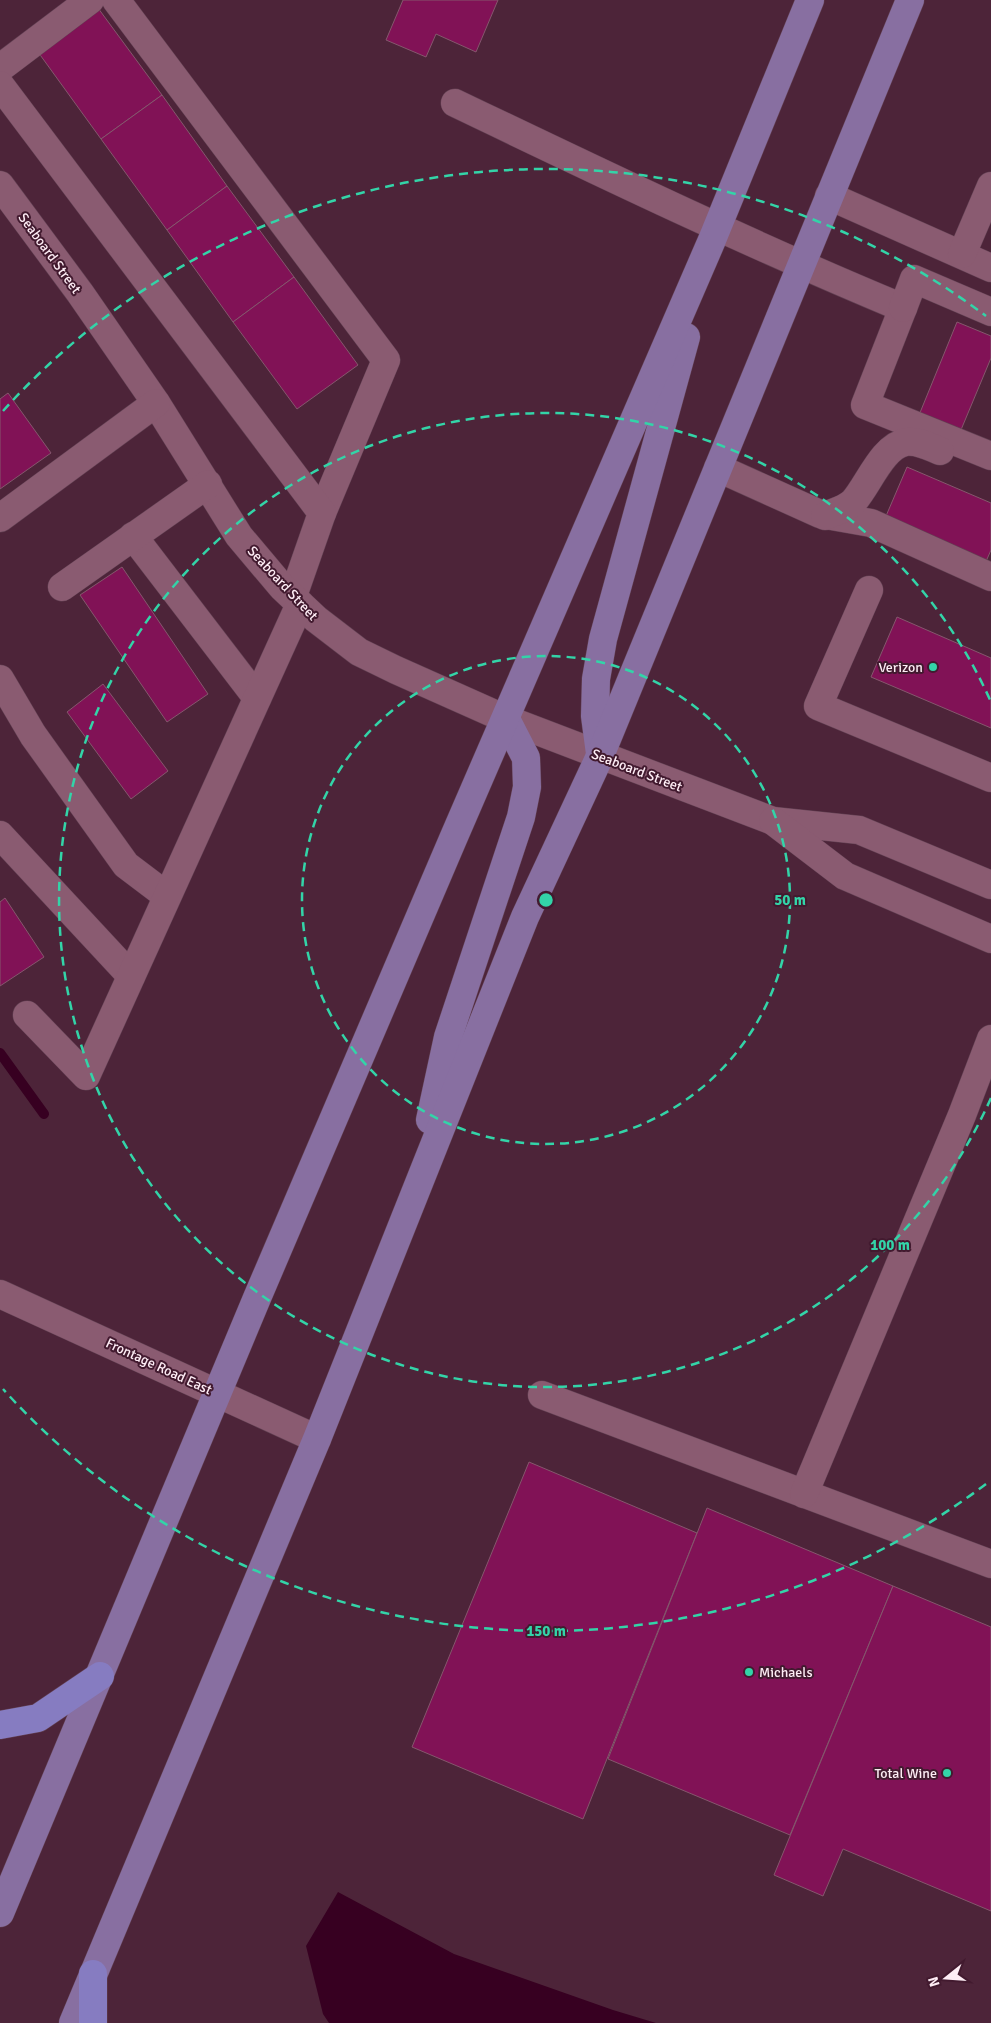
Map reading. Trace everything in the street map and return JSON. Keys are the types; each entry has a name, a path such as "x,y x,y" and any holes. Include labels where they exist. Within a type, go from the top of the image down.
{"highway":[{"path":"0,1725 38,1718 100,1676"},
{"path":"93,1974 93,2023"}],"main road":[{"path":"0,1913 217,1394 449,848 715,234 810,0"},
{"path":"73,2023 317,1439 525,917 600,756 910,0"},
{"path":"600,756 595,716 596,679 603,639 715,234"},
{"path":"413,1198 448,1037 522,817 527,787 526,758 506,718"}],"street":[{"path":"0,68 90,0"},
{"path":"27,1015 86,1076 257,698 296,600 322,513 386,360 116,0"},
{"path":"0,85 322,513"},
{"path":"455,103 715,234 801,266 903,308"},
{"name":"Seaboard Street","path":"0,185 8,212 80,293 156,403 239,536 296,600 316,619 359,652 506,718 600,756 773,821 859,830 991,885"},
{"path":"962,254 991,186"},
{"path":"829,196 991,268"},
{"path":"991,312 914,279 865,405 991,456"},
{"path":"0,518 156,403"},
{"path":"825,516 852,503 880,462 894,447 906,442 918,442 991,472"},
{"path":"718,468 801,507 825,516 871,523 991,577"},
{"path":"62,587 208,484"},
{"path":"133,536 257,698"},
{"path":"869,590 818,706 991,778"},
{"path":"0,679 33,735 126,865 168,896"},
{"name":"Seaboard Street","path":"773,821 845,876 991,939"},
{"path":"0,835 131,976"},
{"path":"804,1494 962,1115 991,1039"},
{"name":"Frontage Road East","path":"0,1294 30,1306 317,1439"},
{"path":"542,1395 991,1564"}],"shaded area":[{"path":"338,1892 454,1954 613,2010 656,2023 329,2023 323,2014 306,1946"}],"building":[{"path":"403,0 498,0 476,52 436,34 426,57 386,40"},
{"path":"98,8 162,95 101,139 38,52"},
{"path":"162,95 227,186 167,230 101,139"},
{"path":"227,186 294,277 233,322 167,230"},
{"path":"294,277 358,365 297,409 233,322"},
{"path":"957,322 991,336 991,358 958,437 917,420"},
{"path":"8,393 51,453 0,489 0,399"},
{"path":"907,467 991,503 991,550 984,566 883,523"},
{"path":"122,567 208,694 167,722 80,595"},
{"name":"Verizon","path":"897,617 991,658 991,728 871,677"},
{"path":"103,684 168,771 131,799 67,712"},
{"path":"5,898 44,957 0,986 0,902"},
{"path":"529,1462 697,1533 583,1819 412,1747"},
{"name":"Michaels","path":"707,1508 893,1586 790,1835 608,1759"},
{"path":"893,1586 991,1627 991,1911 843,1849 823,1896 774,1875"}],"waterway":[{"path":"0,1053 44,1114"}],"place":[{"name":"Verizon","path":"933,667"},
{"name":"Michaels","path":"749,1672"},
{"name":"Total Wine","path":"947,1773"}]}
